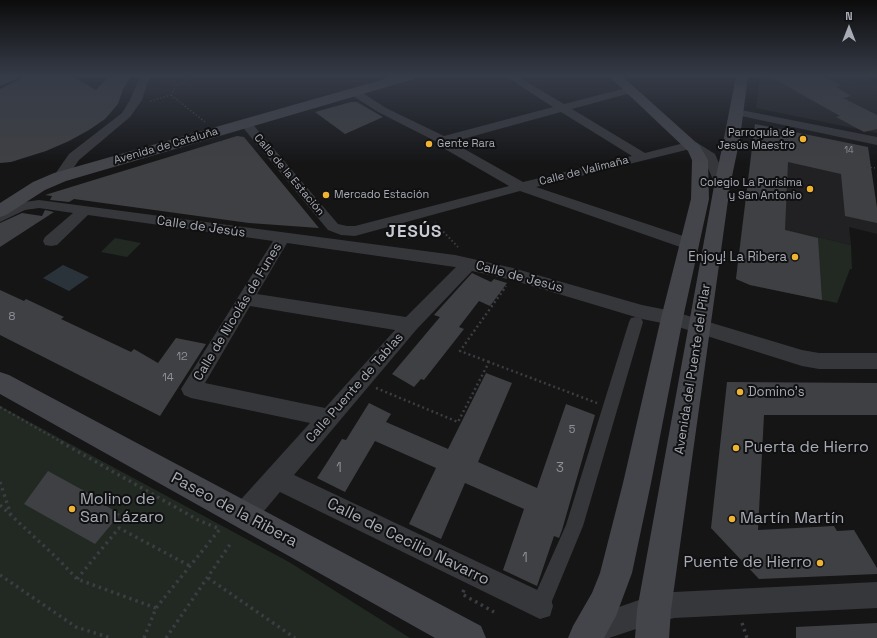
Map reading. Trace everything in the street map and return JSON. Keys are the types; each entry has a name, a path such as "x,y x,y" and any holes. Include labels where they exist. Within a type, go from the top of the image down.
{"main road":[{"name":"Avenida de Cataluña","path":"0,211 39,186 60,177 308,106"},
{"path":"648,106 692,145 709,144 732,138"},
{"name":"Avenida del Puente del Pilar","path":"652,638 654,610 722,186 737,106"},
{"name":"Avenida del Puente del Pilar","path":"588,634 604,604 616,573 637,483 672,318 700,199 700,160 698,152 692,145"},
{"name":"Paseo de la Ribera","path":"0,382 232,522 469,638"}],"street":[{"path":"60,177 74,157 118,122 129,112 133,106"},
{"path":"375,106 443,140 449,146 522,187 689,244"},
{"path":"557,106 642,157"},
{"path":"443,140 570,106"},
{"path":"736,112 877,141"},
{"name":"Calle de la Estación","path":"246,124 333,227"},
{"path":"692,145 710,157 715,173 722,186"},
{"name":"Calle de Valimaña","path":"430,217 522,187 692,145"},
{"path":"0,217 22,206 39,204 35,196 39,186"},
{"name":"Calle de Jesús","path":"39,204 283,237 465,257 513,274 642,312 672,318 700,326 802,358 819,361 877,362"},
{"path":"51,241 85,210"},
{"path":"316,241 322,238 333,227 346,231 430,217"},
{"path":"364,228 360,239 364,247"},
{"name":"Calle de Nicolás de Funes","path":"283,237 247,299 191,389 329,418"},
{"name":"Calle Puente de Tablas","path":"232,522 276,478 361,382 410,326 465,257"},
{"path":"247,299 410,326"},
{"path":"540,606 574,526 636,322"},
{"name":"Calle de Cecilio Navarro","path":"276,478 540,606"},
{"path":"588,634 674,604 877,595"}],"path":[{"path":"184,106 209,126"},
{"path":"867,167 875,168"},
{"name":"Calle de Jesús","path":"430,217 465,257"},
{"path":"510,281 460,350 611,408"},
{"path":"361,382 458,422 489,362"},
{"path":"0,482 12,516"},
{"path":"0,505 57,558 77,579 156,608"},
{"path":"144,638 156,608 190,566 232,522"},
{"path":"77,579 119,528 190,566"},
{"path":"166,638 231,543"},
{"path":"0,575 76,627 111,638"},
{"path":"208,578 295,638"},
{"path":"462,594 494,612"}],"shaded area":[{"path":"756,106 877,106 877,133 756,108"},
{"name":"Colegio La Purísima y San Antonio","path":"752,145 871,170 877,208 877,234 849,227 851,245 743,219"},
{"name":"Enjoy! La Ribera","path":"743,219 851,245 852,269 850,269 837,303 750,285 736,279"},
{"path":"419,228 426,231 424,235 411,239 396,237 397,234"},
{"path":"115,238 141,243 127,257 101,252"},
{"path":"63,265 89,277 69,291 43,278"},
{"path":"0,406 289,562 410,638 0,638"}],"building":[{"path":"0,106 116,106 105,119 69,141 46,151 11,162 0,163"},
{"path":"337,106 364,106 383,117 345,134 315,112"},
{"path":"822,106 859,106 877,115 877,129 864,132 836,117 840,116"},
{"path":"755,124 868,147 877,208 877,223 845,216 841,174 788,162 785,230 818,238 822,300 750,285 736,279"},
{"path":"237,136 244,137 319,228 249,223 74,199 69,202 50,200 52,196 45,195"},
{"path":"45,210 54,212 0,247 0,223 22,213 42,216"},
{"path":"472,273 491,282 494,279 507,283 490,306 479,301 459,327 464,329 424,380 421,379 414,387 392,374 440,317 434,315"},
{"path":"0,290 24,301 26,299 64,317 61,319 131,352 134,349 158,363 176,338 206,344 160,416 0,335"},
{"path":"486,373 512,383 478,462 537,488 566,404 595,415 562,530 559,538 554,536 537,586 503,570 524,509 465,483 441,539 409,524 436,468 375,441 345,492 317,478 342,439 346,440 369,403 391,414 386,422 448,449"},
{"path":"727,382 877,383 877,415 764,415 758,530 834,526 837,531 854,530 877,568 877,574 759,579 711,528"},
{"name":"Molino de San Lázaro","path":"48,471 99,499 98,501 120,514 95,544 24,504"},
{"path":"877,623 877,638 796,638 796,627"}],"place":[{"name":"Parroquia de Jesús Maestro","path":"803,139"},
{"name":"Gente Rara","path":"429,144"},
{"name":"Colegio La Purísima y San Antonio","path":"810,189"},
{"name":"Mercado Estación","path":"326,195"},
{"name":"Enjoy! La Ribera","path":"795,257"},
{"name":"Domino's","path":"740,392"},
{"name":"Puerta de Hierro","path":"736,448"},
{"name":"Molino de San Lázaro","path":"72,509"},
{"name":"Martín Martín","path":"732,519"},
{"name":"Puente de Hierro","path":"820,563"}],"district":[{"name":"JESÚS","path":"414,232"}]}
